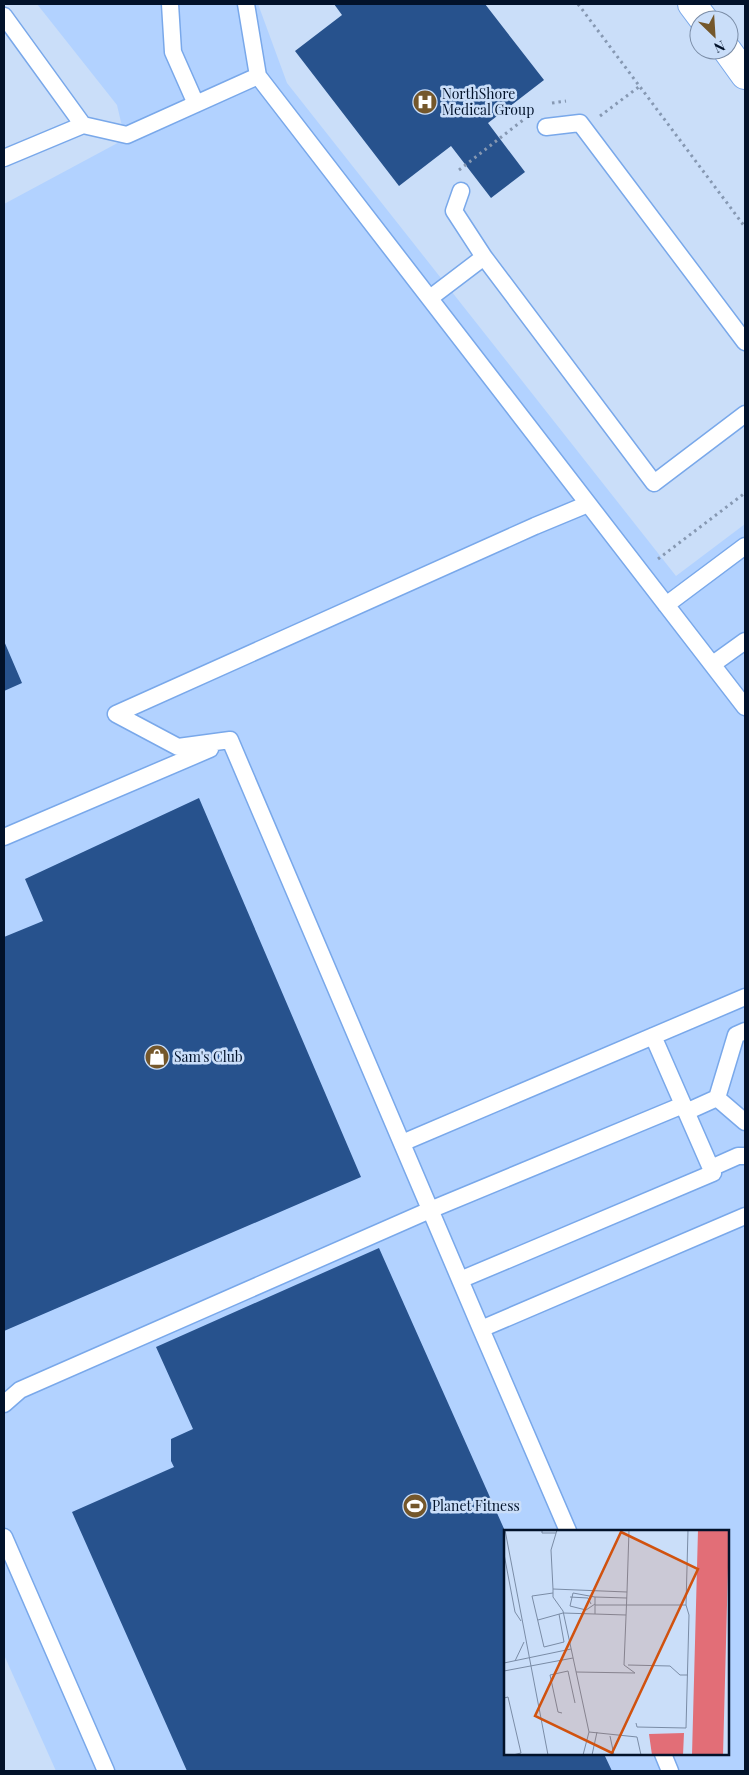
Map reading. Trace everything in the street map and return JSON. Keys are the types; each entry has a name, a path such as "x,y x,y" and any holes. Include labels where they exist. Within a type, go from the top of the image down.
{"main road":[{"path":"734,60 745,75"}],"lane":[{"path":"170,4 172,52 196,104"},
{"path":"246,4 258,76 666,605 714,664 745,707"},
{"path":"4,16 83,125"},
{"path":"4,158 83,125 127,135 258,76"},
{"path":"546,127 580,123 745,342"},
{"path":"461,192 454,211 484,257 654,483 745,414"},
{"path":"430,298 484,257"},
{"path":"230,740 178,747 116,714 588,504"},
{"path":"666,605 745,546"},
{"path":"714,664 745,641"},
{"path":"4,837 230,740"},
{"path":"230,740 568,1530"},
{"path":"402,1143 745,997"},
{"path":"717,1098 736,1035 745,1031"},
{"path":"460,1280 713,1173 653,1036"},
{"path":"4,1404 20,1390 430,1210 684,1108 717,1098"},
{"path":"717,1098 745,1122"},
{"path":"711,1168 738,1156 745,1156"},
{"path":"480,1328 745,1216"},
{"path":"4,1536 106,1771"},
{"path":"663,1755 670,1771"}],"path":[{"path":"578,4 745,227"},
{"path":"597,118 640,86"},
{"path":"546,106 562,101 570,102"},
{"path":"455,173 534,112"},
{"path":"641,572 745,493"}],"shaded area":[{"path":"37,4 258,4 287,83 676,576 745,524 745,1771 56,1771 4,1655 4,204 125,139 117,105"}],"building":[{"name":"NorthShore Medical Group","path":"334,4 485,4 544,80 488,123 525,172 491,198 451,146 399,186 295,51 342,15"},
{"path":"4,641 22,683 4,691"},
{"name":"Sam's Club","path":"199,798 361,1177 4,1331 4,937 43,921 25,879"},
{"path":"379,1248 505,1530 504,1755 604,1755 612,1771 187,1771 72,1512 174,1467 171,1461 171,1439 193,1429 156,1347"}],"place":[{"name":"NorthShore Medical Group","path":"425,102"},
{"name":"Sam's Club","path":"157,1057"},
{"name":"Planet Fitness","path":"415,1506"}]}
